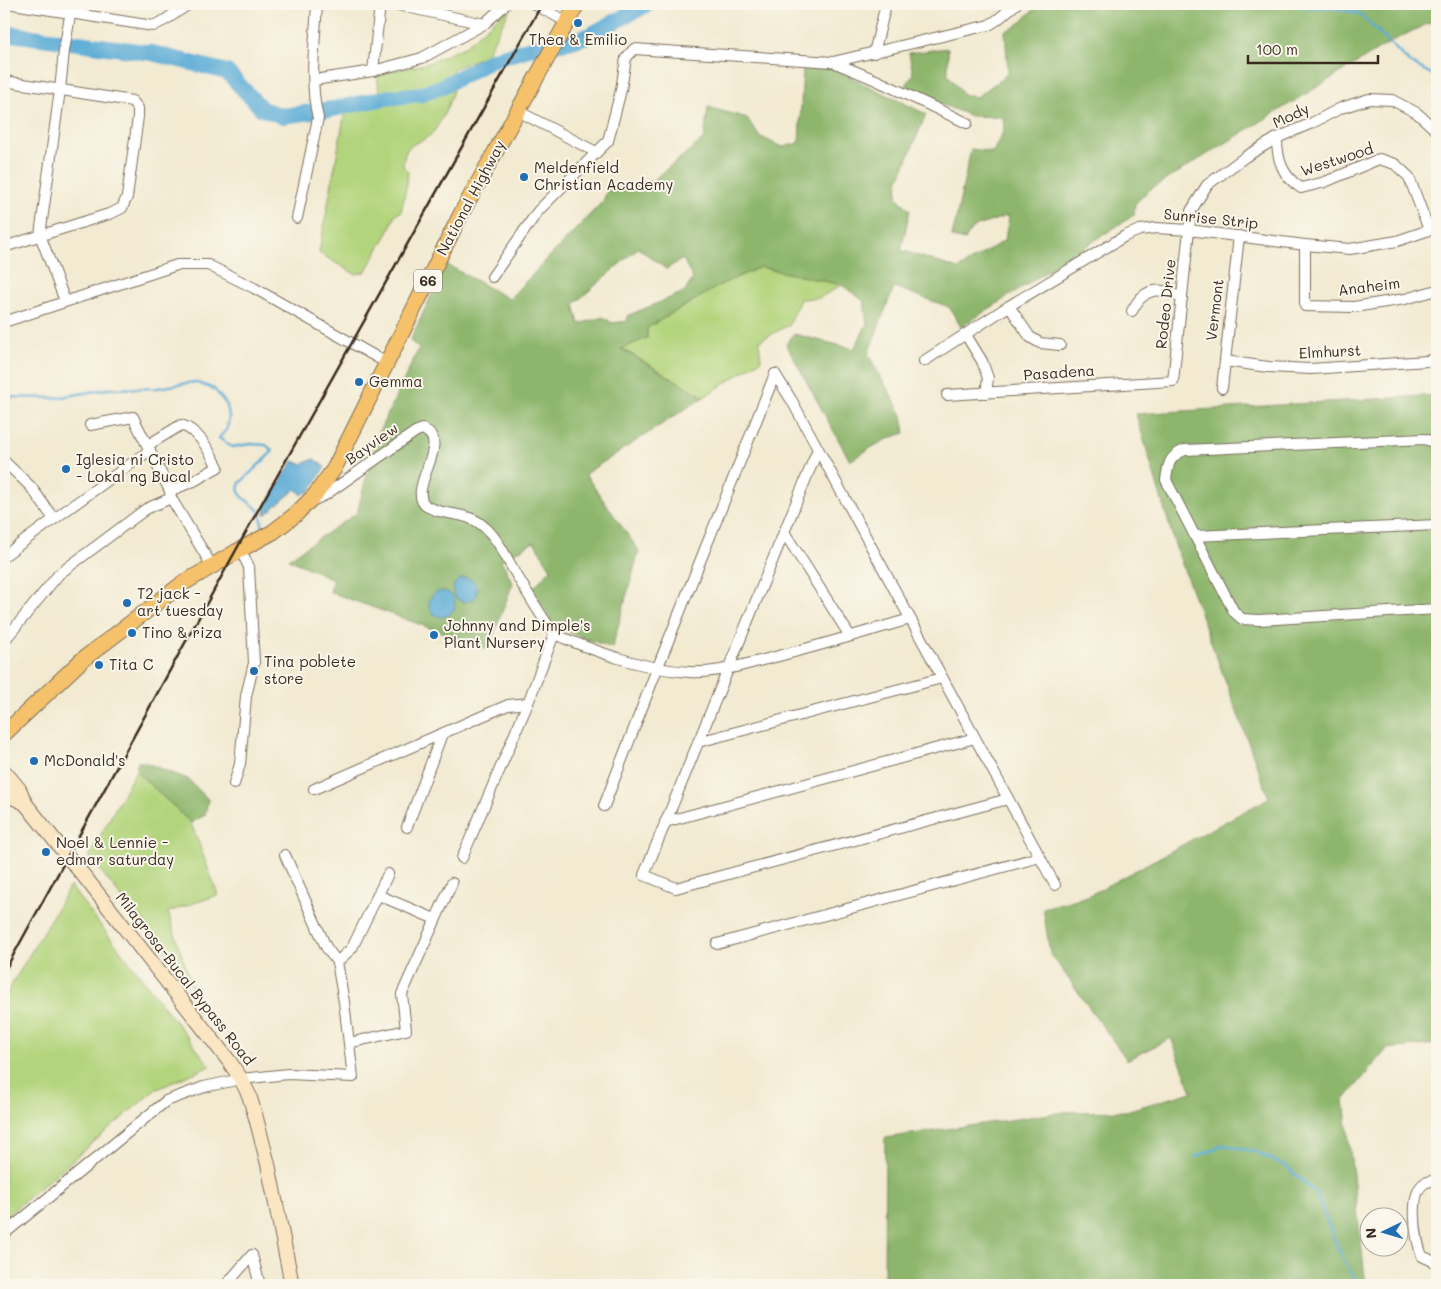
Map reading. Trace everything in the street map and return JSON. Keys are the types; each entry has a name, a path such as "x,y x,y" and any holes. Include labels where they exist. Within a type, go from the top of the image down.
{"main road":[{"name":"National Highway","path":"4,734 82,660 182,584 240,549 273,532 295,515 322,487 334,469 462,212 577,4"},
{"name":"Milagrosa-Bucal Bypass Road","path":"4,771 19,788 25,803 241,1078 249,1095 268,1164 292,1285"},
{"name":"Milagrosa-Bucal Bypass Road","path":"4,789 12,798 25,803"}],"street":[{"path":"13,4 71,9 153,26 189,4"},
{"path":"297,218 318,118 314,102 317,4"},
{"path":"373,71 380,4"},
{"path":"393,4 484,24"},
{"path":"314,80 373,71 422,58 484,24 506,4"},
{"path":"534,4 563,28"},
{"path":"874,53 886,4"},
{"path":"492,277 538,211 608,141 621,90 626,58 634,49 833,62 990,25 1016,4"},
{"path":"65,301 40,235 71,9"},
{"path":"833,62 967,123"},
{"path":"4,81 132,101 138,108 127,197 122,208 112,213 4,247"},
{"name":"Mody","path":"1189,230 1191,211 1207,185 1245,157 1277,138 1312,124 1341,108 1369,100 1392,100 1417,113 1437,131"},
{"path":"518,111 596,152"},
{"name":"Westwood","path":"1277,138 1277,153 1283,170 1291,182 1300,188 1325,182 1379,159 1396,164 1409,177 1433,227"},
{"name":"Sunrise Strip","path":"924,361 1009,306 1125,236 1140,230 1156,228 1189,230 1350,249 1397,241 1433,227"},
{"name":"Rodeo Drive","path":"1173,381 1189,230"},
{"name":"Vermont","path":"1222,388 1239,236"},
{"name":"Anaheim","path":"1305,245 1305,306 1354,307 1437,290"},
{"path":"4,322 177,266 208,265 254,288 387,363"},
{"path":"1132,311 1142,297 1154,291 1165,290 1182,298"},
{"path":"1009,306 1030,336 1040,343 1060,345"},
{"path":"966,335 982,360 988,378 986,393"},
{"name":"Elmhurst","path":"1225,361 1268,367 1311,369 1437,359"},
{"path":"604,806 775,374 792,401 1055,885"},
{"name":"Pasadena","path":"947,395 1173,381"},
{"path":"90,425 134,417 171,494 212,566"},
{"path":"4,556 181,425 189,427 205,445 218,467 146,508 59,574 4,640"},
{"name":"Bayview","path":"308,503 325,495 415,432 422,429 429,431 433,437 433,446 421,490 421,500 427,507 470,518 485,527 496,539 554,634"},
{"path":"1437,443 1424,439 1185,450 1176,454 1168,465 1166,480 1234,612 1242,619 1259,620 1437,609"},
{"path":"818,449 644,875 676,888 1008,799"},
{"path":"6,467 31,487 54,518"},
{"path":"1195,536 1437,526"},
{"path":"784,532 850,636"},
{"path":"234,784 240,764 246,696 254,663 250,567 240,549"},
{"path":"462,858 528,703 554,634 598,651 657,669 690,672 729,669 910,618"},
{"path":"698,742 942,678"},
{"path":"314,789 508,705 528,703"},
{"path":"407,827 442,734"},
{"path":"665,822 975,738"},
{"path":"4,1234 166,1102 204,1087 241,1078 288,1074 353,1077 337,962 326,947 286,855"},
{"path":"717,944 1040,857"},
{"path":"337,962 352,948 388,874"},
{"path":"349,1043 406,1030 402,994 452,883"},
{"path":"378,895 435,919"},
{"path":"1437,1180 1425,1183 1420,1189 1414,1204 1422,1256 1437,1263"},
{"path":"226,1285 252,1255 260,1285"}],"green space":[{"path":"1040,4 1437,4 1437,19 1394,40 1149,190 1135,204 1134,215 961,327 949,307 894,287 868,354 902,415 905,433 883,441 850,461 786,344 794,334 854,349 867,324 864,301 842,285 760,267 722,284 647,328 647,338 621,349 704,397 585,474 639,551 612,648 554,627 533,588 551,569 534,542 501,560 513,583 488,649 330,592 333,579 288,559 357,513 376,438 419,348 410,341 446,264 509,299 603,201 607,191 652,181 704,139 708,107 747,118 759,136 782,147 799,143 803,68 834,69 926,114 898,182 897,197 910,210 901,250 958,269 1005,240 1009,215 972,228 965,240 952,237 971,149 993,152 1004,130 1003,117 971,116 904,89 913,74 909,53 948,48 948,75 964,95 976,97 1003,78 1008,72 1005,31 1015,27","holes":["638,248 666,269 683,259 693,279 684,292 627,316 628,321 612,323 603,317 579,324 574,304"]},
{"path":"512,5 486,55 453,69 455,77 454,86 438,126 429,136 408,148 403,166 408,171 401,212 395,214 389,231 365,272 355,274 319,253 346,106 380,99 377,74 426,64 464,47"},
{"path":"760,267 842,285 819,298 800,299 789,325 759,341 761,360 704,397 621,348 647,338 647,328 722,284"},
{"path":"1437,395 1437,1044 1387,1049 1344,1100 1358,1218 1358,1256 1363,1256 1366,1285 884,1285 885,1138 1064,1112 1126,1111 1192,1092 1171,1038 1127,1060 1050,953 1043,908 1088,896 1269,798 1176,548 1136,414"},
{"path":"138,762 143,762 188,779 208,799 205,815 191,823 136,771"},
{"path":"136,771 191,823 218,895 168,912 192,987 89,856"},
{"path":"70,886 210,1066 155,1090 4,1218 4,998"}],"water":[{"path":"314,459 325,467 309,493 306,492 302,495 296,489 265,515 265,507 293,461 302,464"},
{"path":"465,578 473,582 477,590 473,598 465,602 457,598 453,590 457,582"},
{"path":"442,591 452,594 455,604 452,614 442,617 432,614 429,604 432,594"}],"waterway":[{"path":"4,33 152,53 227,72 262,109 283,116 333,109 385,98 422,94 439,88 492,60 535,47 568,42 588,36 648,4"},
{"path":"1297,4 1303,7 1335,8 1360,14 1409,62 1437,77"},
{"path":"4,397 56,398 107,389 157,388 195,382 214,389 227,405 229,417 227,429 219,438 232,447 250,444 266,445 273,451 240,483 238,489 244,499 260,512 262,526"},
{"path":"1195,1157 1224,1145 1256,1152 1286,1166 1316,1193 1337,1246 1358,1285"}],"railway":[{"path":"4,972 257,512 542,4"}],"place":[{"name":"Thea & Emilio","path":"578,23"},
{"name":"Meldenfield Christian Academy","path":"524,177"},
{"name":"Gemma","path":"359,382"},
{"name":"Iglesia ni Cristo - Lokal ng Bucal","path":"66,469"},
{"name":"T2 jack - art tuesday","path":"127,603"},
{"name":"Tino & riza","path":"132,633"},
{"name":"Johnny and Dimple's Plant Nursery","path":"434,635"},
{"name":"Tita C","path":"99,665"},
{"name":"Tina poblete store","path":"254,671"},
{"name":"McDonald's","path":"34,761"},
{"name":"Noel & Lennie - edmar saturday","path":"46,852"}]}
